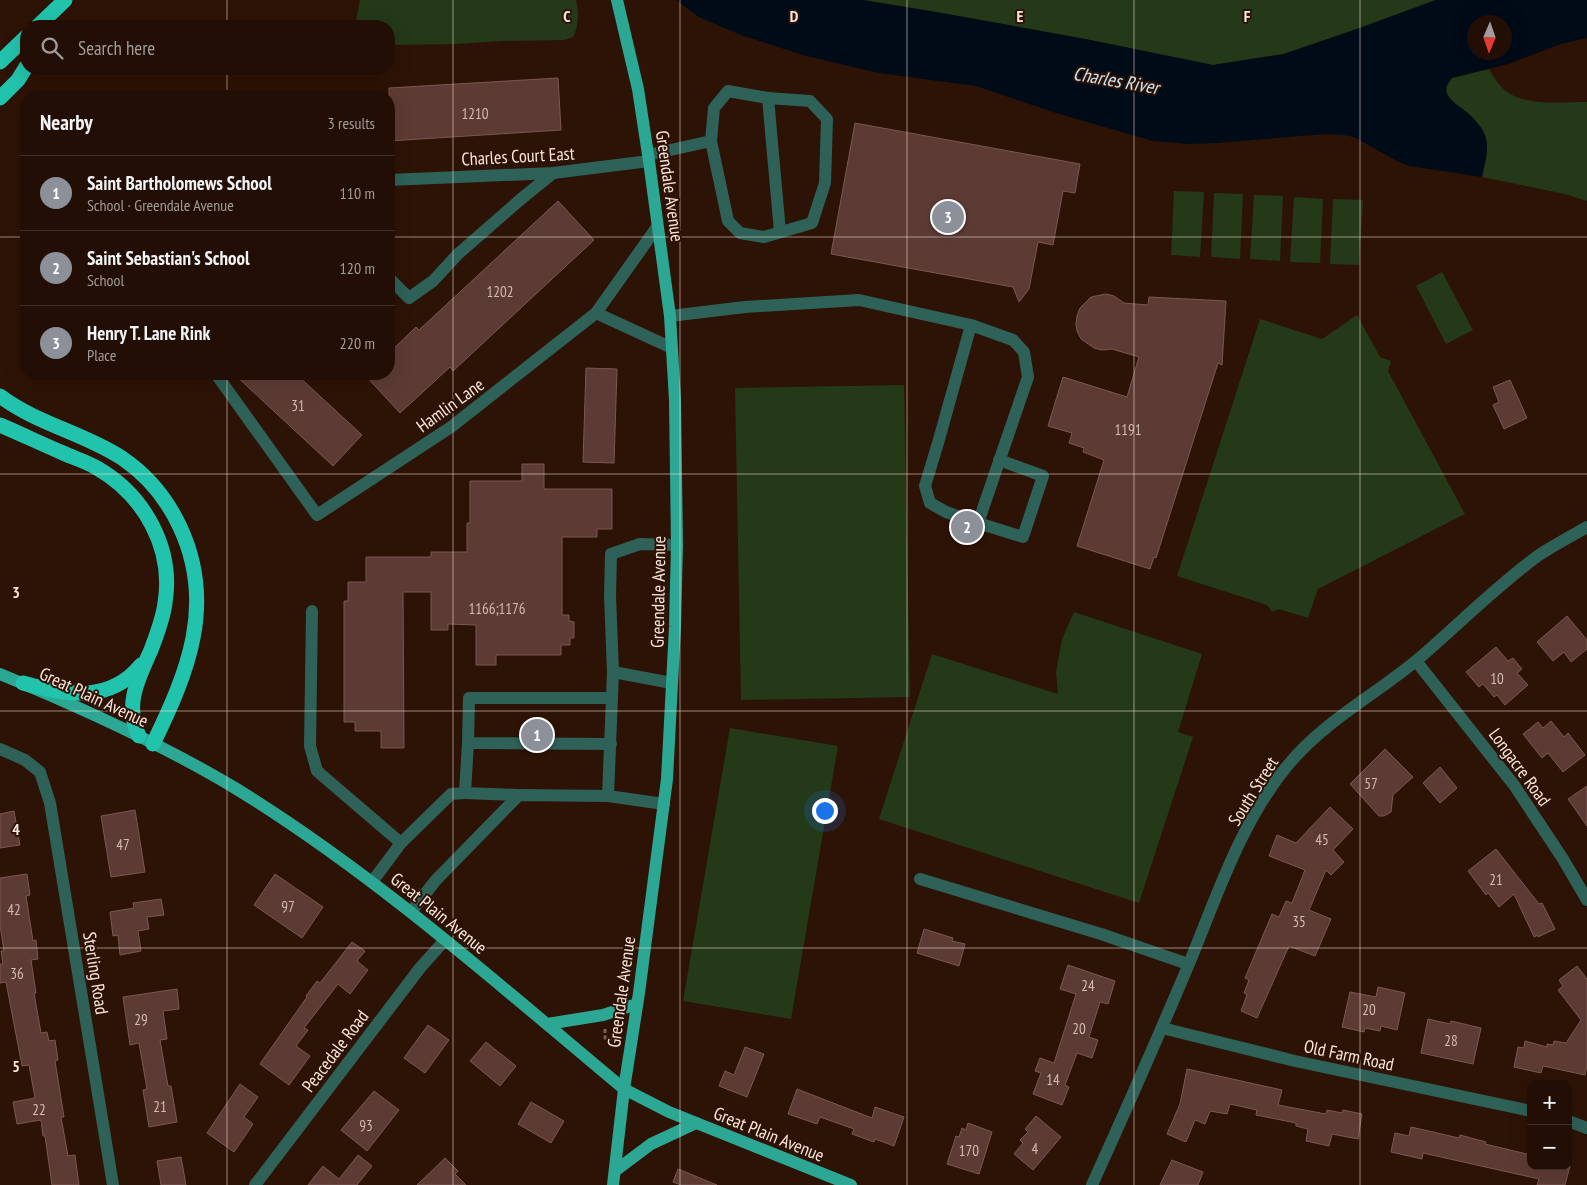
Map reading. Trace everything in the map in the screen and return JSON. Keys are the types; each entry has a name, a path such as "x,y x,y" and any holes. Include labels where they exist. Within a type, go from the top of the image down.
{"highway":[{"path":"44,20 65,0"},
{"path":"57,20 71,0"},
{"path":"0,62 20,43"},
{"path":"0,98 21,75"},
{"path":"0,396 29,413 106,449 133,466 156,488 165,500 183,535 192,560 196,584 196,624 190,651 173,702 154,744"},
{"path":"0,425 97,468 122,486 144,510 159,539 166,575 166,602 159,630 138,678 134,695 132,719 139,736"},
{"path":"22,683 60,693 94,693 114,686 131,675 146,658 153,644"}],"main road":[{"name":"Greendale Avenue","path":"613,1185 624,1089 667,779 677,545 675,400 670,316 638,88 617,0"},
{"name":"Great Plain Avenue","path":"0,674 69,703 139,736 209,773 315,840 411,912 624,1089 669,1112 850,1185"},
{"path":"547,1024 603,1015 637,1004"},
{"path":"615,1171 650,1144 696,1123"}],"street":[{"path":"728,91 768,98 810,101 827,119 825,183 812,223 764,237 740,232 728,221 711,141 714,108 728,91"},
{"path":"768,98 780,232"},
{"name":"Charles Court East","path":"395,180 553,173 649,158 711,141"},
{"path":"395,284 410,298 432,281 458,254 553,173"},
{"name":"Hamlin Lane","path":"220,380 317,515 452,427 596,313 657,227"},
{"path":"670,316 745,307 859,300 971,325 1013,340 1024,352 1028,377 978,523"},
{"path":"596,313 672,348"},
{"path":"971,325 925,486 930,503 946,512 1023,537 1043,476 999,460"},
{"name":"South Street","path":"1092,1185 1162,1028 1235,854 1255,813 1288,764 1306,746 1416,661 1539,556 1587,527"},
{"path":"608,796 613,672 610,596 611,554 640,544 677,545"},
{"path":"312,611 310,746 316,772 401,843"},
{"name":"Longacre Road","path":"1416,661 1514,784 1563,859 1587,900"},
{"path":"613,672 672,682"},
{"path":"465,793 469,698 612,698"},
{"path":"468,743 610,744"},
{"name":"Sterling Road","path":"0,749 25,760 40,772 50,803 112,1185"},
{"path":"372,882 401,843 451,794 608,796 664,804"},
{"path":"411,912 436,880 519,795"},
{"path":"920,879 1101,934 1188,964"},
{"name":"Peacedale Road","path":"255,1185 420,968 445,940"},
{"name":"Old Farm Road","path":"1162,1028 1295,1061 1527,1110"},
{"path":"1572,1122 1587,1128"}],"path":[{"path":"606,1021 604,1036 605,1038 612,1039"}],"green space":[{"path":"360,0 576,0 578,10 578,19 573,37 563,40 395,45 395,20 356,20"},
{"path":"863,0 1436,0 1283,54 1213,65 1085,39"},
{"path":"1489,69 1503,88 1517,97 1536,102 1587,102 1587,201 1565,194 1482,177 1487,154 1485,136 1473,118 1451,100 1446,90 1447,84 1452,78"},
{"path":"1174,191 1204,192 1200,257 1171,255"},
{"path":"1214,193 1243,194 1240,259 1211,257"},
{"path":"1254,195 1283,196 1280,261 1250,259"},
{"path":"1294,197 1323,199 1320,263 1290,262"},
{"path":"1333,199 1363,200 1359,265 1330,264"},
{"path":"1442,272 1473,330 1446,344 1416,286"},
{"path":"1357,315 1380,357 1391,361 1388,371 1465,514 1318,589 1308,618 1279,609 1272,612 1267,605 1177,576 1260,319 1322,339"},
{"path":"904,385 910,697 741,700 735,388"},
{"path":"1074,612 1202,654 1178,732 1193,737 1139,903 879,819 932,654 1058,694 1056,672 1062,639"},
{"path":"730,728 838,746 791,1019 683,1001"}],"water":[{"name":"Charles River","path":"676,0 863,0 1085,39 1213,65 1284,54 1436,0 1587,0 1587,38 1561,44 1508,64 1452,78 1447,84 1446,90 1451,100 1474,119 1485,136 1487,154 1482,177 1409,166 1354,137 1343,135 1326,134 1188,144 1153,141 1056,113 976,86 879,73 806,56 741,35 699,17"}],"building":[{"path":"558,78 561,130 395,141 395,90 389,90 389,88"},
{"path":"855,123 1080,164 1075,193 1063,191 1053,245 1038,242 1029,289 1019,302 1013,287 831,254"},
{"path":"558,201 594,240 453,371 450,367 400,413 370,380 395,380 395,347 416,327 419,330"},
{"path":"1106,294 1114,296 1124,303 1148,305 1149,297 1226,301 1222,365 1218,363 1156,558 1154,557 1150,569 1077,546 1104,460 1083,452 1084,448 1069,443 1072,433 1048,426 1063,377 1127,397 1139,357 1112,349 1102,350 1094,348 1081,339 1077,331 1077,316 1080,308 1091,297"},
{"path":"586,368 617,369 614,463 583,462"},
{"path":"240,380 302,380 362,435 333,466"},
{"path":"1510,380 1527,418 1504,429 1493,405 1499,402 1493,387"},
{"path":"522,464 544,464 544,489 612,489 612,529 597,529 597,537 562,537 562,615 569,615 569,621 574,622 574,638 570,638 570,645 561,645 561,655 496,655 496,665 476,665 476,625 448,624 448,630 431,630 431,592 403,592 404,748 381,748 381,731 355,731 355,722 344,722 344,601 348,601 348,582 366,582 366,557 431,557 431,552 467,552 467,523 470,523 470,481 522,481"},
{"path":"1567,616 1587,640 1587,649 1571,662 1564,652 1553,661 1537,642"},
{"path":"1496,647 1508,661 1513,658 1522,669 1517,673 1528,685 1505,705 1497,695 1494,697 1483,684 1479,687 1466,672"},
{"path":"1551,721 1564,737 1568,733 1585,755 1563,772 1548,753 1542,758 1523,734 1538,722 1543,728"},
{"path":"1385,749 1413,777 1393,795 1391,812 1384,816 1379,816 1350,784"},
{"path":"1440,767 1457,788 1440,803 1423,783"},
{"path":"1587,786 1587,826 1568,799"},
{"path":"1330,807 1353,829 1333,850 1344,862 1331,875 1326,870 1309,910 1331,919 1315,956 1289,946 1257,1018 1241,1011 1247,995 1244,993 1249,980 1245,978 1272,914 1279,917 1286,901 1292,903 1305,870 1269,856 1277,835 1296,843"},
{"path":"135,810 145,872 111,877 101,816"},
{"path":"14,811 20,845 0,848 0,814"},
{"path":"1496,849 1539,904 1542,903 1555,929 1534,937 1514,894 1499,907 1488,893 1486,895 1468,871"},
{"path":"27,874 30,895 26,896 33,941 36,940 38,959 31,960 36,993 34,993 41,1033 47,1032 49,1041 55,1040 58,1060 55,1061 64,1117 61,1117 68,1156 75,1155 79,1185 52,1185 41,1120 17,1124 13,1102 35,1098 29,1065 22,1066 6,982 0,983 0,964 3,964 1,951 4,951 0,925 0,878"},
{"path":"275,874 323,907 302,938 254,905"},
{"path":"161,899 164,915 147,917 149,929 138,931 141,951 120,955 118,935 113,936 110,912 134,908 133,903"},
{"path":"924,929 953,938 952,941 965,944 959,966 917,953"},
{"path":"352,942 365,951 357,961 368,970 350,994 338,984 304,1028 308,1030 296,1046 310,1056 289,1085 260,1064 317,981 320,983"},
{"path":"1068,965 1115,981 1108,1004 1100,1002 1089,1037 1098,1040 1092,1058 1077,1053 1065,1085 1069,1087 1062,1105 1033,1094 1041,1073 1035,1071 1040,1058 1054,1063 1076,994 1060,989"},
{"path":"1577,966 1587,979 1587,1066 1585,1075 1543,1066 1541,1073 1514,1067 1518,1047 1524,1048 1525,1041 1547,1047 1547,1044 1553,1045 1554,1041 1566,1043 1581,1020 1558,990 1563,986 1559,980"},
{"path":"1378,987 1405,993 1397,1030 1381,1026 1380,1031 1365,1028 1364,1032 1342,1027 1350,992 1376,997"},
{"path":"177,989 179,1009 163,1011 167,1039 160,1040 168,1086 171,1086 177,1122 149,1127 143,1090 147,1089 139,1043 130,1045 123,997"},
{"path":"1428,1019 1450,1024 1451,1021 1481,1028 1473,1064 1421,1053"},
{"path":"428,1025 449,1040 425,1073 404,1058"},
{"path":"486,1042 516,1066 500,1086 470,1061"},
{"path":"745,1047 764,1054 747,1097 719,1086 725,1071 734,1075"},
{"path":"1187,1069 1282,1090 1278,1105 1326,1114 1327,1110 1342,1113 1343,1110 1362,1114 1358,1139 1332,1134 1329,1146 1306,1141 1308,1129 1296,1126 1296,1123 1256,1115 1257,1110 1230,1104 1227,1114 1210,1111 1205,1124 1195,1120 1186,1142 1167,1134 1180,1104"},
{"path":"240,1084 258,1097 244,1117 253,1124 234,1152 207,1133"},
{"path":"797,1089 872,1118 875,1107 904,1117 894,1146 875,1139 874,1142 852,1134 854,1129 820,1117 817,1124 788,1114"},
{"path":"374,1091 399,1110 367,1151 341,1130"},
{"path":"531,1102 564,1121 551,1143 518,1124"},
{"path":"1036,1116 1061,1137 1033,1170 1014,1154 1023,1143 1020,1140 1028,1132 1025,1129"},
{"path":"968,1123 992,1132 979,1174 947,1164 956,1136 959,1137 962,1128 966,1130"},
{"path":"1411,1127 1459,1138 1460,1135 1486,1142 1485,1144 1527,1154 1527,1170 1569,1170 1565,1185 1537,1185 1539,1179 1423,1153 1422,1159 1391,1152 1395,1133 1409,1136"},
{"path":"358,1155 372,1166 357,1185 308,1185 323,1166 339,1179"},
{"path":"181,1157 186,1185 161,1185 157,1161"},
{"path":"445,1158 458,1171 455,1174 466,1185 417,1185"},
{"path":"1172,1160 1203,1172 1198,1185 1160,1185"},
{"path":"678,1169 717,1185 681,1185 673,1182"}],"place":[{"name":"Henry T. Lane Rink","path":"948,217"},
{"name":"Saint Sebastian's School","path":"967,527"},
{"name":"Saint Bartholomews School","path":"537,735"}]}
